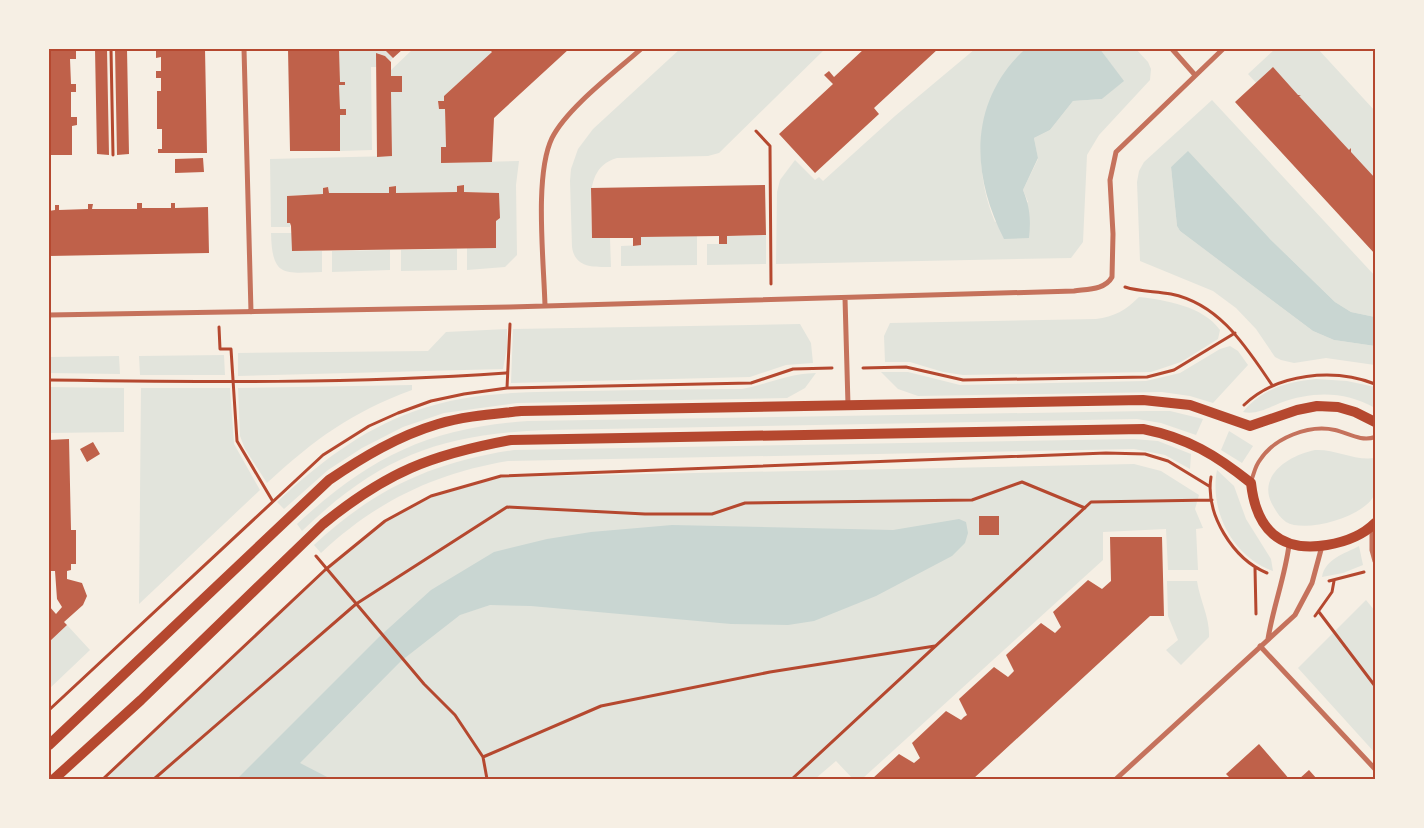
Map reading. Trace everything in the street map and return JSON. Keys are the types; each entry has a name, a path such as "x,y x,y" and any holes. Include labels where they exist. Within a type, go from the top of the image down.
{"main road":[{"path":"49,745 285,519 329,480 363,457 399,439 439,423 488,414 521,411 1143,400 1190,405 1250,426 1297,410 1317,406 1338,407 1355,412 1375,422"},
{"path":"54,779 141,700 305,542 355,498 386,479 421,462 464,449 510,440 1144,429 1172,435 1193,444 1214,456 1251,483 1253,502 1259,517 1276,538 1289,545 1322,546 1349,540 1374,525"}],"street":[{"path":"244,49 251,312"},
{"path":"545,306 542,190 544,164 552,138 568,116 641,49"},
{"path":"1172,49 1195,75"},
{"path":"49,314 219,313 510,307 1074,291 1102,286 1109,282 1113,270 1114,234 1110,180 1116,152 1223,49"},
{"path":"845,298 848,406"},
{"path":"1374,525 1372,550 1375,561"},
{"path":"1268,640 1272,616 1286,572 1289,545"},
{"path":"1116,779 1295,615 1312,583 1322,546"},
{"path":"1260,646 1375,769"}],"lane":[{"path":"1251,483 1261,458 1286,437 1302,431 1332,429 1357,438 1375,438"}],"path":[{"path":"111,49 113,155"},
{"path":"756,131 770,146 772,300"},
{"path":"1109,282 1128,288 1172,294 1206,309 1224,322 1250,351 1272,385"},
{"path":"507,388 506,373 510,349 510,307"},
{"path":"219,313 220,349 231,349 237,441 285,519"},
{"path":"49,380 233,382 423,379 506,373"},
{"path":"1231,419 1257,394 1272,385 1293,379 1342,376 1375,384"},
{"path":"103,779 325,570 385,521 431,496 501,476 700,470 984,456 1106,453 1145,454 1168,461 1209,486"},
{"path":"154,779 356,604 507,507 645,514 712,514 745,503 972,500 1022,482 1085,508"},
{"path":"792,779 1091,502 1212,500 1217,520 1230,543 1255,568"},
{"path":"305,542 325,570 381,631 424,684 455,715 483,758 487,779"},
{"path":"1312,583 1334,581 1366,572"},
{"path":"1319,612 1375,686"},
{"path":"483,758 602,706 770,672 936,646"}],"shaded area":[{"path":"339,49 384,49 393,58 390,61 385,56 376,53 376,67 371,67 372,150 340,151 340,115 345,115 346,109 340,109 339,85 345,85 345,82 340,82"},
{"path":"413,49 489,49 492,52 444,96 444,101 438,102 439,109 445,109 446,147 441,148 441,163 519,161 516,185 517,255 505,267 467,270 467,248 496,248 496,221 500,218 499,193 464,192 463,185 457,186 457,192 396,193 396,186 389,187 389,193 329,193 328,187 323,188 323,194 287,196 287,223 290,223 290,227 271,227 270,159 392,156 391,92 402,92 391,76 391,70"},
{"path":"680,49 825,49 719,153 708,156 617,158 606,163 598,171 591,191 592,238 610,238 611,267 598,267 581,263 574,254 572,247 570,181 571,169 578,149 593,129"},
{"path":"975,49 1025,49 1009,67 997,87 988,109 983,131 981,153 983,176 987,199 995,222 1028,202 1023,190 1038,159 1034,138 1050,130 1073,101 1102,99 1123,81 1100,49 1136,49 1148,62 1151,69 1150,80 1099,135 1087,155 1083,242 1071,258 776,264 777,192 780,180 795,160 815,180 819,177 823,181 895,116"},
{"path":"1025,49 1100,49 1124,81 1102,99 1073,101 1050,130 1034,138 1038,158 1023,190 1029,214 1029,238 1004,239 985,189 981,164 981,140 985,115 993,92 1006,70"},
{"path":"1275,49 1318,49 1375,111 1375,211 1248,74"},
{"path":"1212,100 1375,276 1375,317 1351,312 1335,302 1270,239 1178,161 1171,167 1177,226 1180,231 1313,331 1334,340 1375,346 1375,365 1326,358 1294,363 1281,360 1275,357 1256,329 1236,308 1213,291 1140,261 1137,182 1139,171 1144,162"},
{"path":"1188,151 1270,239 1335,302 1351,312 1375,317 1375,346 1334,340 1313,331 1180,231 1177,226 1171,167"},
{"path":"271,233 292,233 292,251 322,251 322,272 298,273 283,270 274,258"},
{"path":"766,235 766,264 707,265 707,244 727,244 727,236"},
{"path":"697,236 697,265 621,266 621,246 641,245 641,237"},
{"path":"457,249 457,270 401,271 401,250"},
{"path":"390,250 390,270 332,272 332,251"},
{"path":"1139,297 1172,302 1204,315 1220,330 1218,339 1181,362 1151,372 963,375 943,372 910,362 885,362 884,336 890,323 1096,319 1108,317 1119,312"},
{"path":"800,324 811,343 813,363 786,365 750,377 511,383 513,329"},
{"path":"507,329 507,348 503,369 238,376 238,353 428,351 446,332"},
{"path":"1230,346 1238,351 1248,365 1213,403 1190,396 1162,392 918,396 898,389 881,372 908,372 960,385 1146,381 1180,373 1220,349"},
{"path":"224,355 225,375 140,375 139,356"},
{"path":"119,356 120,374 49,373 49,357"},
{"path":"816,373 805,388 787,398 517,403 444,413 403,427 362,448 328,470 284,509 277,502 308,474 358,438 395,419 436,404 478,396 522,392 742,389 796,375"},
{"path":"1316,379 1347,381 1375,387 1375,408 1352,398 1317,395 1292,399 1257,412 1243,412 1266,392 1295,382"},
{"path":"412,385 412,390 370,408 334,429 301,453 267,483 245,449 240,436 238,388"},
{"path":"49,387 124,388 124,432 49,433"},
{"path":"141,388 230,388 234,444 260,490 139,604"},
{"path":"1170,411 1203,419 1196,435 1161,423 1137,419 509,432 443,444 414,454 386,467 358,484 302,531 297,524 350,481 402,450 430,439 492,425 528,421"},
{"path":"1229,431 1253,446 1242,463 1221,450"},
{"path":"1134,439 1158,441 1191,454 1190,469 1165,455 1134,449 508,461 456,473 407,492 363,519 321,553 314,545 359,508 382,493 406,481 457,462 514,450"},
{"path":"1315,450 1330,451 1360,458 1375,458 1375,493 1370,501 1361,509 1335,521 1307,526 1286,522 1276,511 1269,494 1269,484 1272,475 1278,468 1296,456"},
{"path":"1134,464 1161,471 1199,495 1195,509 1203,528 1196,529 1198,570 1168,570 1166,529 1103,532 1103,560 862,779 853,779 836,761 815,779 105,779 325,571 385,522 432,497 502,477"},
{"path":"1217,470 1234,486 1246,519 1271,559 1273,571 1246,555 1227,531 1217,501 1215,486"},
{"path":"959,519 966,522 968,533 965,543 952,556 876,596 814,621 788,625 731,624 531,606 490,605 460,615 401,661 300,763 331,779 237,779 379,637 431,590 494,552 547,539 591,532 672,525 893,530"},
{"path":"1359,546 1363,565 1343,573 1322,577 1331,561"},
{"path":"1167,581 1197,581 1208,623 1209,637 1181,665 1166,650 1178,640 1168,616"},
{"path":"1366,600 1375,611 1375,753 1298,668"},
{"path":"67,625 90,650 49,689 49,642"}],"building":[{"path":"49,49 76,51 76,59 70,59 71,84 76,84 76,92 71,92 71,117 77,117 77,125 72,126 72,155 49,155"},
{"path":"95,49 107,49 109,155 97,154"},
{"path":"115,49 127,49 129,154 117,155"},
{"path":"156,49 205,49 207,153 158,153 158,149 162,149 162,129 157,129 157,91 161,91 161,78 156,78 156,71 161,71 161,57 156,58"},
{"path":"288,49 339,49 340,82 345,82 345,85 339,85 340,109 346,109 346,115 340,115 340,151 290,151"},
{"path":"384,49 403,49 393,58"},
{"path":"489,49 569,49 494,118 492,162 441,163 441,147 446,147 445,109 439,109 438,101 444,101 444,96 492,52"},
{"path":"864,49 938,49 874,108 879,114 815,173 779,134 833,84 824,75 829,71 834,77"},
{"path":"376,53 385,56 391,62 391,76 402,76 402,92 391,92 392,156 377,157"},
{"path":"1273,67 1298,95 1301,95 1299,96 1349,150 1351,148 1351,152 1375,178 1375,254 1235,102"},
{"path":"203,158 204,172 175,173 175,159"},
{"path":"464,185 464,192 499,193 500,218 496,221 496,248 292,251 291,226 290,223 287,223 287,196 323,194 323,188 328,187 329,193 389,193 389,187 396,186 396,193 457,192 457,186"},
{"path":"765,185 766,235 727,236 727,244 719,244 719,236 641,237 641,245 633,246 633,238 592,238 591,188"},
{"path":"137,203 142,203 142,208 171,208 171,203 175,203 175,208 208,207 209,253 49,256 49,211 55,210 55,205 59,205 59,210 88,209 88,204 93,204 92,209 137,209"},
{"path":"69,439 71,530 76,530 76,564 71,564 71,570 67,571 67,579 82,583 87,596 83,605 64,622 67,625 49,642 49,606 56,614 62,607 57,599 55,571 49,571 49,440"},
{"path":"93,442 100,454 87,462 80,449"},
{"path":"979,516 999,516 999,535 979,535"},
{"path":"1110,537 1162,537 1164,616 1150,616 973,779 872,779 899,754 914,763 920,758 912,743 946,711 961,720 967,715 959,699 994,667 1008,677 1014,671 1006,655 1041,623 1055,633 1061,627 1053,612 1088,580 1102,589 1111,581"},
{"path":"1259,744 1289,779 1231,779 1226,774"},
{"path":"1309,770 1317,779 1299,779"}]}
